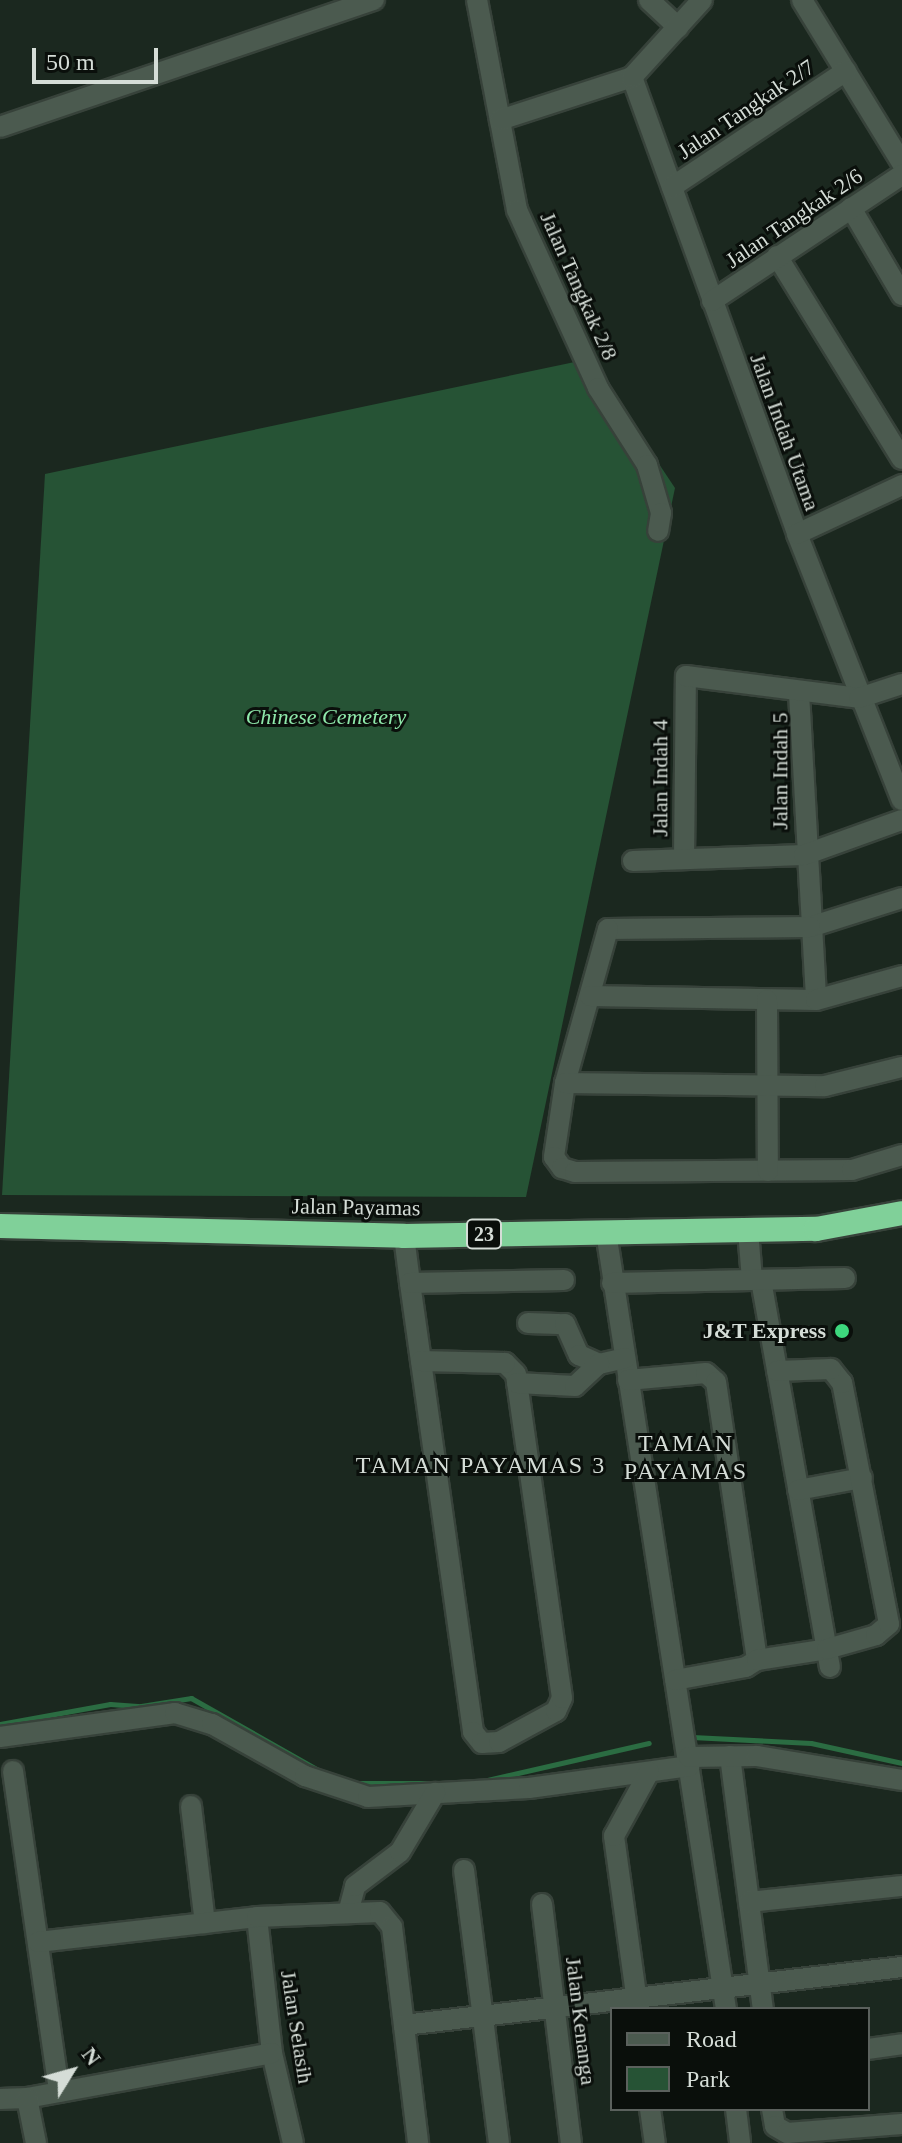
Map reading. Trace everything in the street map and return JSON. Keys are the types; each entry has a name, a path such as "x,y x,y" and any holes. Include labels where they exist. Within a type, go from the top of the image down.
{"highway":[{"name":"Jalan Payamas","path":"0,1226 404,1236 843,1228 902,1213"}],"street":[{"path":"0,127 374,0"},
{"name":"Jalan Tangkak 2/8","path":"477,0 517,210 592,377 647,465 661,513 658,531"},
{"path":"649,0 678,27"},
{"path":"500,120 632,77 702,0"},
{"path":"802,0 902,163"},
{"name":"Jalan Tangkak 2/7","path":"672,187 846,71"},
{"name":"Jalan Indah Utama","path":"632,77 797,534 859,698 902,800"},
{"name":"Jalan Tangkak 2/6","path":"712,301 902,175"},
{"path":"851,208 902,295"},
{"path":"777,256 902,459"},
{"path":"797,534 902,485"},
{"name":"Jalan Indah 4","path":"684,859 684,678 692,674 799,693"},
{"path":"859,698 902,684"},
{"name":"Jalan Indah 5","path":"816,1000 804,855 799,693 859,698"},
{"path":"633,861 804,855 902,820"},
{"path":"902,898 810,927 612,927 606,932 565,1083 554,1157 568,1171 768,1171 852,1170 902,1155"},
{"path":"590,996 816,1000 902,976"},
{"path":"767,1000 768,1171"},
{"path":"565,1083 836,1085 902,1067"},
{"path":"748,1230 777,1371 828,1658"},
{"path":"606,1232 726,2007"},
{"path":"404,1236 410,1283 473,1732 482,1743 499,1742 562,1703 517,1383 505,1363 421,1361"},
{"path":"612,1283 845,1278"},
{"path":"410,1283 564,1280"},
{"path":"528,1323 565,1324 579,1355 599,1364"},
{"path":"517,1383 575,1386 599,1364 625,1358"},
{"path":"675,1680 746,1667 757,1660 828,1658 876,1635 889,1624 862,1478 837,1373 777,1371"},
{"path":"628,1380 706,1373 716,1382 757,1660"},
{"path":"798,1490 862,1478"},
{"path":"0,1737 175,1713 212,1724 305,1776 355,1796 529,1788 649,1772 730,1756 791,1760 902,1780"},
{"path":"730,1756 763,2007"},
{"path":"13,1771 59,2092"},
{"path":"637,2002 614,1836 649,1772"},
{"path":"348,1913 355,1886 400,1852 435,1793"},
{"path":"191,1806 205,1923"},
{"path":"464,1870 499,2143"},
{"path":"749,1902 902,1886"},
{"name":"Jalan Kenanga","path":"542,1904 571,2143"},
{"path":"38,1942 257,1917 380,1912 390,1921 418,2143"},
{"name":"Jalan Selasih","path":"257,1917 272,2053 293,2143"},
{"path":"404,2025 554,2005 637,2002 724,1985 902,1967"},
{"path":"870,2049 902,2044"},
{"path":"0,2099 27,2098 272,2053"},
{"path":"27,2098 36,2143"},
{"path":"650,2111 655,2143"},
{"path":"736,2111 740,2143"},
{"path":"772,2111 775,2126 782,2132 897,2131"}],"green space":[{"name":"Chinese Cemetery","path":"589,359 675,488 526,1197 2,1195 45,474"}],"waterway":[{"path":"0,1724 110,1704 141,1706 191,1698 320,1771"},
{"path":"692,1737 811,1743 902,1763"},
{"path":"483,1781 649,1743"},
{"path":"355,1783 445,1783"}],"place":[{"name":"J&T Express","path":"842,1331"}],"district":[{"name":"TAMAN PAYAMAS","path":"686,1458"},
{"name":"TAMAN PAYAMAS 3","path":"481,1466"}]}
